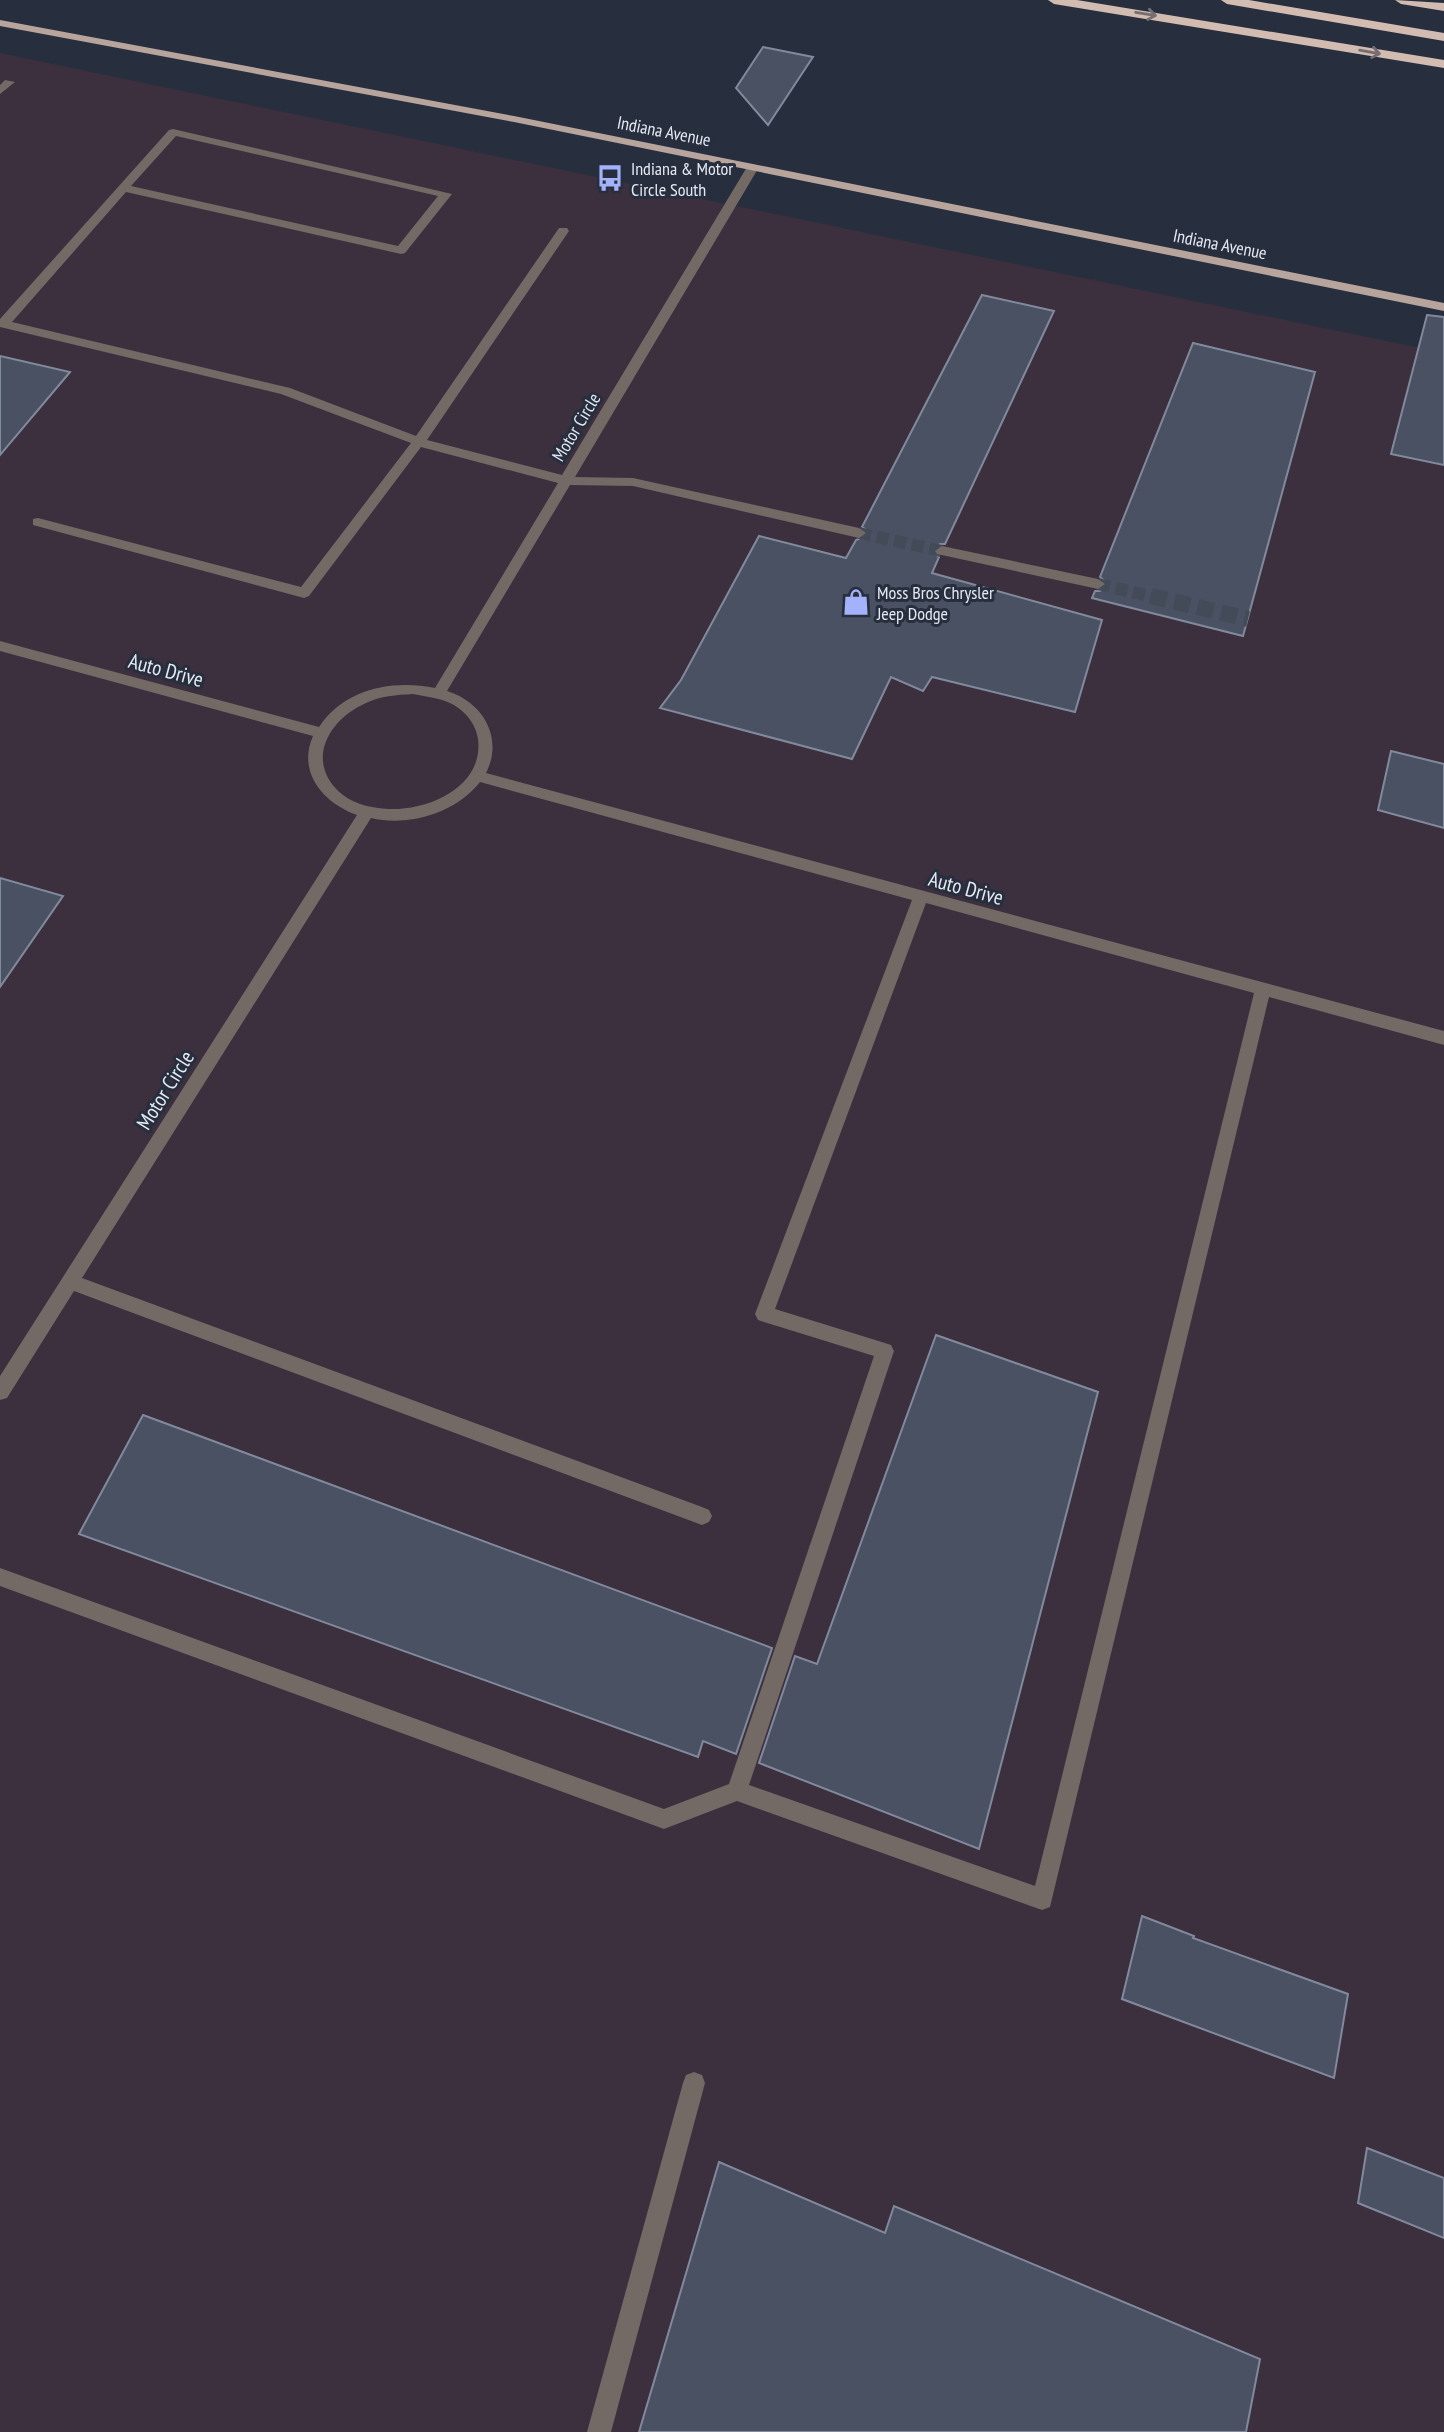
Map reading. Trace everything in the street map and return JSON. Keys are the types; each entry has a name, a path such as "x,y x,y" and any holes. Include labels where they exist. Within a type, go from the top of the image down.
{"highway":[{"path":"1054,0 1444,64"},
{"path":"1227,0 1444,37"},
{"path":"1401,0 1444,7"}],"main road":[{"name":"Indiana Avenue","path":"0,23 514,119 1444,307"}],"street":[{"path":"124,188 401,250 446,194 173,132 2,323 285,391 439,449 566,481 634,482 859,534"},
{"name":"Motor Circle","path":"439,693 753,167"},
{"path":"38,522 304,593 419,441 563,230"},
{"path":"942,551 1098,584"},
{"name":"Auto Drive","path":"0,646 321,733"},
{"path":"412,689 439,693 462,703 478,718 486,737 486,756 478,776 463,792 442,804 418,812 392,815 367,811 344,802 327,789 317,772 314,752 321,733 335,715 357,701 384,691 412,689"},
{"name":"Auto Drive","path":"478,776 1444,1038"},
{"name":"Motor Circle","path":"0,1392 367,811"},
{"path":"737,1791 885,1351 764,1314 920,898"},
{"path":"0,1577 664,1819 737,1791 1042,1899 1263,989"},
{"path":"70,1282 702,1516"},
{"path":"599,2432 694,2083"}],"shaded area":[{"path":"0,53 1444,353 1444,2432 0,2432"}],"building":[{"path":"763,47 813,57 768,125 736,88"},
{"path":"982,295 1054,311 945,544 940,544 932,551 939,557 932,573 1102,620 1075,712 932,677 923,691 891,677 852,759 660,708 681,680 759,536 846,558 856,540 868,535 868,531 862,527"},
{"path":"1427,315 1444,317 1444,465 1391,454"},
{"path":"1193,343 1315,372 1243,636 1092,598 1095,591 1100,591 1108,584 1100,577"},
{"path":"0,356 70,372 0,455"},
{"path":"1391,751 1444,764 1444,828 1378,810"},
{"path":"0,878 63,896 0,987"},
{"path":"936,1335 1098,1392 979,1849 759,1763 795,1656 817,1664"},
{"path":"143,1415 772,1648 736,1754 703,1741 698,1757 79,1534"},
{"path":"1142,1916 1194,1936 1193,1938 1348,1994 1334,2078 1122,1999"},
{"path":"1367,2148 1444,2178 1444,2238 1358,2203"},
{"path":"719,2162 885,2233 894,2206 1260,2359 1246,2432 639,2432"}],"tunnel":[{"path":"859,533 942,551"},
{"path":"1098,584 1158,598"},
{"path":"1151,596 1248,619"}],"place":[{"name":"Indiana & Motor Circle South","path":"610,178"},
{"name":"Moss Bros Chrysler Jeep Dodge","path":"856,602"}]}
